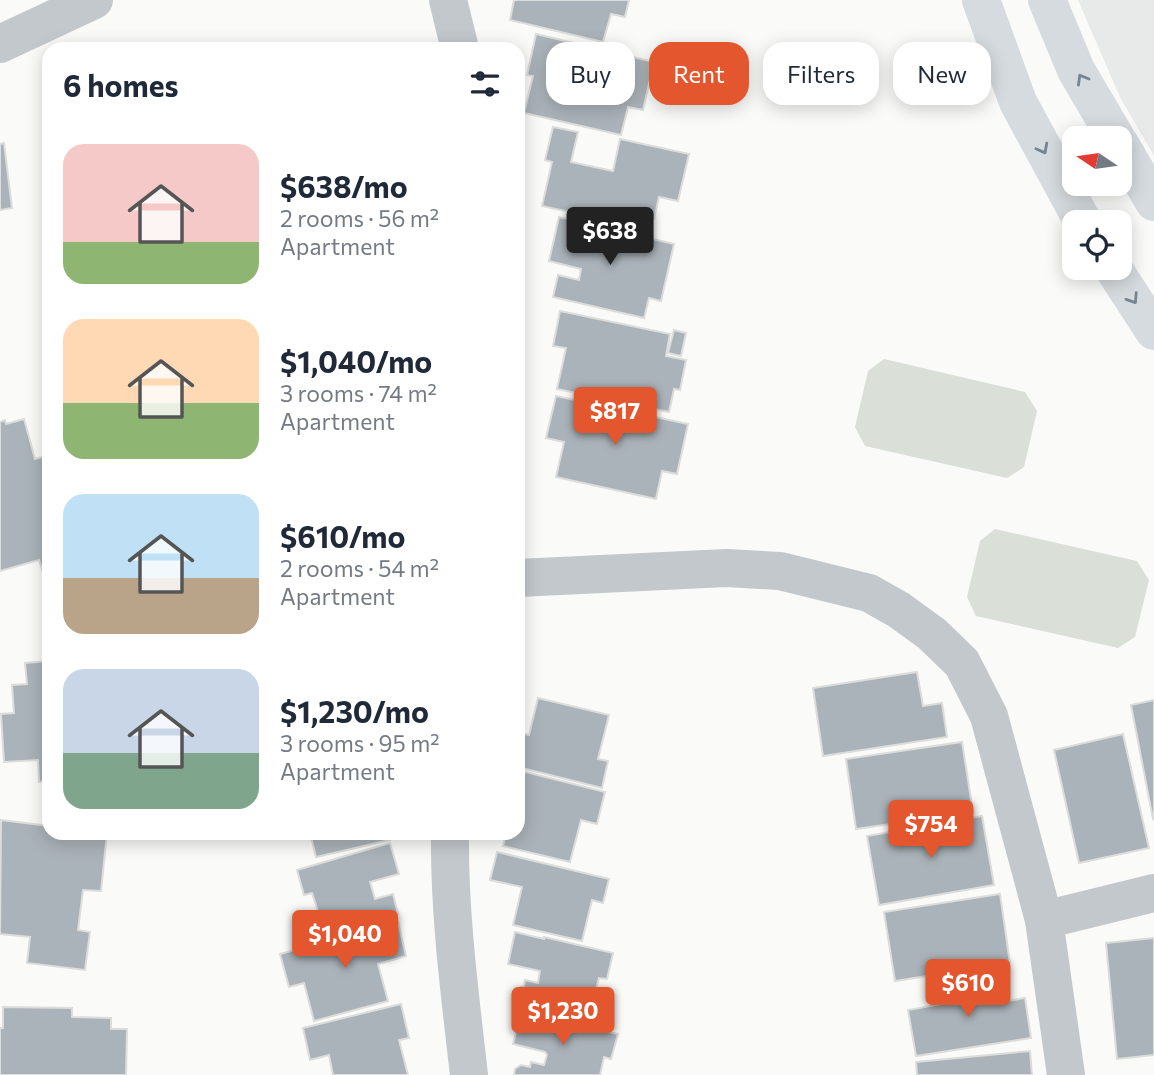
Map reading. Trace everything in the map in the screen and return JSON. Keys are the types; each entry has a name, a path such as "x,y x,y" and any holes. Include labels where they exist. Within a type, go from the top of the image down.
{"main road":[{"path":"981,0 1018,102 1076,210"},
{"path":"1047,0 1076,69 1109,126"},
{"path":"1132,164 1154,202"},
{"path":"1121,280 1154,331"}],"street":[{"path":"0,44 94,0"},
{"path":"448,0 458,42"},
{"path":"525,578 726,568 780,571 869,593 900,610 932,634 962,663 989,716 1044,920 1066,1075"},
{"path":"450,840 449,880 469,1075"},
{"path":"1044,920 1154,893"}],"shaded area":[{"path":"1078,0 1154,0 1154,156 1120,97"},
{"path":"884,359 1025,392 1037,411 1024,467 1007,478 865,446 855,427 868,371"},
{"path":"995,529 1137,561 1149,580 1135,637 1118,648 976,616 967,597 980,541"}],"building":[{"path":"514,0 629,0 625,17 611,14 603,42 510,20"},
{"path":"536,34 570,42 546,42 546,105 635,105 635,57 649,61 649,84 643,110 628,107 621,135 525,113 533,76 527,75"},
{"path":"553,127 578,132 571,162 613,171 620,139 689,154 678,201 659,197 654,219 614,210 611,221 542,206 552,162 545,160"},
{"path":"4,143 12,208 0,210 0,144"},
{"path":"559,217 674,244 661,301 649,298 644,318 553,297 558,275 579,280 581,269 549,261"},
{"path":"560,311 670,334 666,356 686,360 680,390 674,389 669,412 557,389 566,348 553,346"},
{"path":"674,330 686,333 681,356 668,353"},
{"path":"556,396 688,424 677,474 662,471 656,499 556,477 564,442 546,438"},
{"path":"24,419 35,459 42,457 42,570 39,560 0,571 0,422 5,420 6,424"},
{"path":"42,662 42,782 39,782 38,760 4,762 1,714 14,713 12,685 27,684 25,663"},
{"path":"917,672 923,706 942,703 947,737 823,756 813,688"},
{"path":"538,698 609,715 598,759 608,761 602,788 525,769 525,734 529,735"},
{"path":"1154,700 1154,818 1153,819 1131,705"},
{"path":"1123,734 1149,848 1079,863 1054,750"},
{"path":"962,742 973,812 856,829 846,759"},
{"path":"525,772 605,792 597,824 581,820 570,862 503,846 504,840 525,840"},
{"path":"982,816 994,885 879,905 867,836"},
{"path":"1,820 42,825 42,840 106,840 101,891 83,890 78,930 90,932 85,970 27,963 30,937 0,934"},
{"path":"312,840 390,840 316,857"},
{"path":"390,843 399,874 370,882 375,899 393,894 398,914 392,916 393,920 327,939 312,893 304,895 297,870"},
{"path":"497,852 609,879 603,903 592,900 582,941 513,925 522,887 490,880"},
{"path":"1000,894 1010,963 895,981 884,912"},
{"path":"398,922 406,956 378,964 388,1001 314,1021 304,983 289,987 280,954"},
{"path":"515,932 613,953 607,979 599,978 586,1024 520,1009 521,1004 513,997 515,989 524,986 525,980 538,983 540,971 508,964"},
{"path":"1154,938 1154,1055 1117,1059 1106,943"},
{"path":"990,974 994,1003 1025,998 1031,1038 916,1056 908,1010 942,1004 939,983"},
{"path":"401,1004 409,1038 399,1040 408,1075 333,1075 329,1055 310,1060 303,1028"},
{"path":"3,1007 72,1008 72,1017 111,1018 111,1029 127,1029 126,1075 0,1075"},
{"path":"521,1012 618,1034 611,1059 604,1057 600,1075 514,1075 515,1069 521,1065 530,1067 531,1062 544,1065 547,1055 545,1052 513,1044"},
{"path":"1030,1051 1032,1075 917,1075 916,1062"}]}
